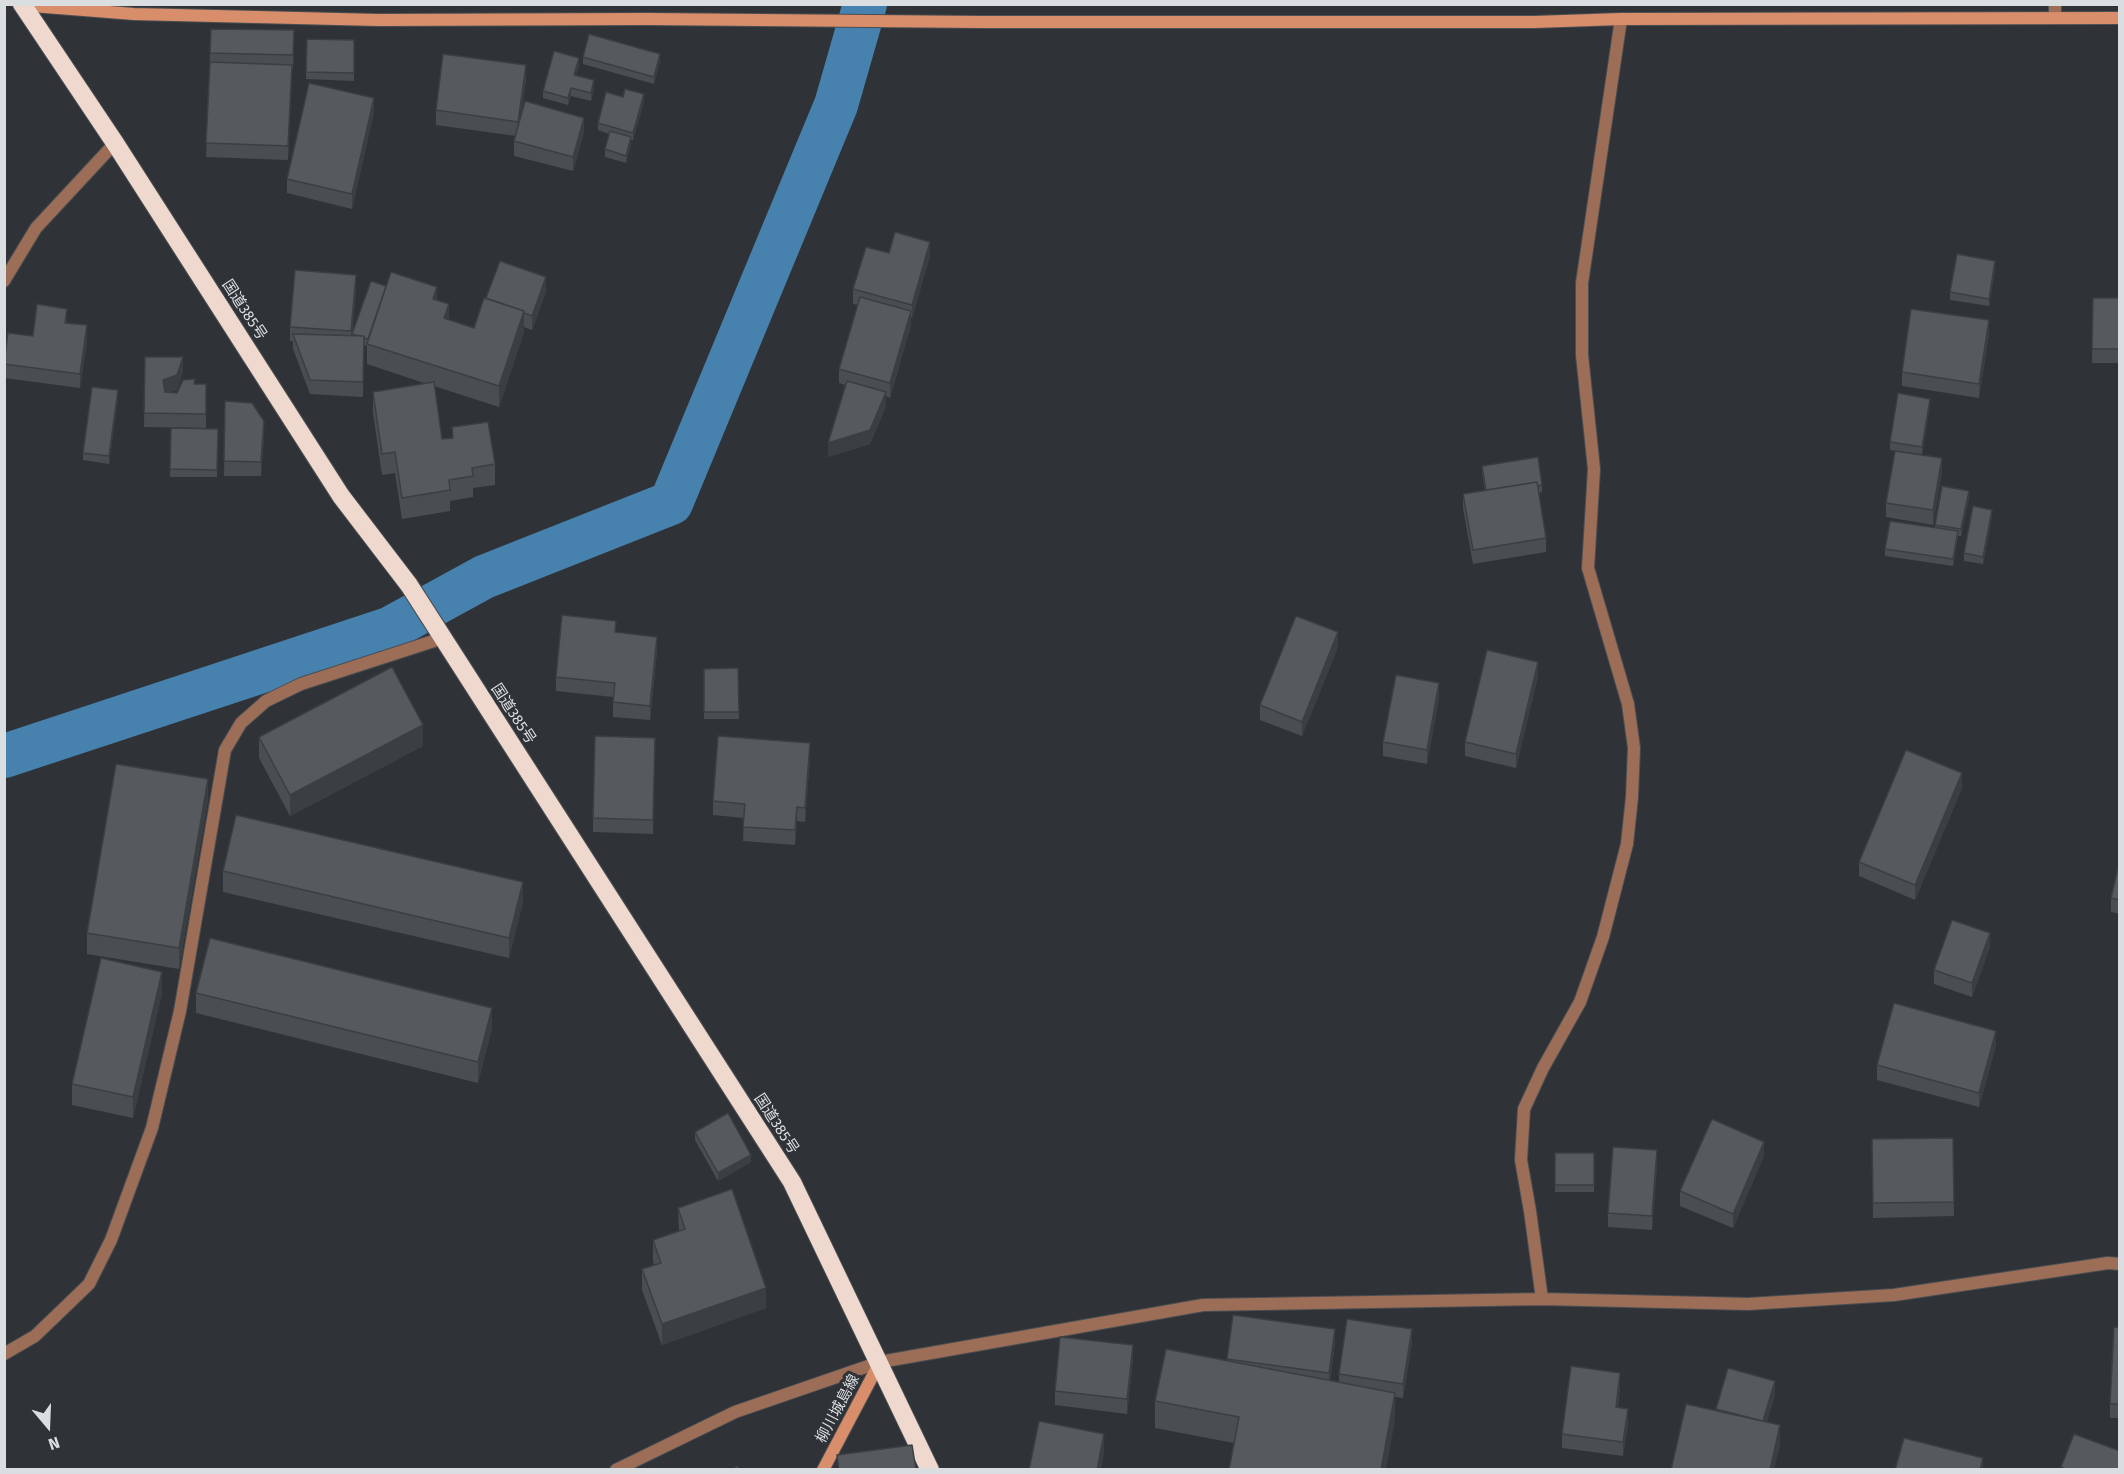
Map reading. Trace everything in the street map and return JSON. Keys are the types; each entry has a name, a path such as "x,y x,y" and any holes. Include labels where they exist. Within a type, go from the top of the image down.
{"highway":[{"name":"国道385号","path":"21,5 115,143 341,496 409,585 792,1182 930,1470"}],"main road":[{"path":"21,5 134,14 378,20 1534,22 2120,18"},
{"name":"柳川城島線","path":"823,1470 880,1362"}],"street":[{"path":"2055,4 2055,18"},
{"path":"1542,1299 1521,1160 1524,1109 1543,1068 1580,1002 1603,937 1627,844 1632,787 1634,748 1628,704 1588,568 1594,469 1582,355 1582,283 1621,20"},
{"path":"4,281 36,228 115,143"},
{"path":"4,1354 35,1336 89,1284 115,1229 152,1128 180,1011 225,750 241,723 267,701 301,684 443,638"},
{"path":"616,1470 735,1412 880,1362 1203,1305 1542,1299 1759,1304 1894,1295 2120,1263"}],"building":[{"path":"211,29 294,30 293,55 210,53"},
{"path":"589,34 660,54 654,77 583,57"},
{"path":"307,39 354,40 354,73 306,72"},
{"path":"554,51 579,58 574,75 594,80 591,93 571,88 568,98 543,91"},
{"path":"443,54 526,65 518,122 436,110"},
{"path":"210,62 292,65 288,146 206,143"},
{"path":"309,83 374,98 352,194 287,179"},
{"path":"625,89 644,94 633,133 598,123 606,92 623,97"},
{"path":"525,101 584,118 573,157 514,141"},
{"path":"610,131 631,137 626,156 605,149"},
{"path":"895,232 930,242 912,305 853,289 866,247 889,253"},
{"path":"1957,254 1995,261 1989,299 1950,292"},
{"path":"500,261 546,277 532,316 486,298"},
{"path":"295,270 356,275 351,331 290,327"},
{"path":"391,272 437,287 433,299 449,304 444,318 474,328 484,298 524,311 499,386 367,344"},
{"path":"371,281 386,286 368,339 352,334"},
{"path":"860,297 911,311 890,383 839,369"},
{"path":"2093,298 2120,298 2120,349 2092,349"},
{"path":"37,304 67,309 65,323 87,325 80,374 4,364 8,333 33,336"},
{"path":"1911,309 1989,320 1979,384 1902,372"},
{"path":"293,334 364,336 363,382 310,380"},
{"path":"145,357 183,357 177,375 163,380 165,392 177,393 183,380 195,379 194,384 206,384 206,414 144,413"},
{"path":"847,381 886,392 870,430 828,443"},
{"path":"434,382 442,439 453,438 452,427 488,422 495,464 472,468 473,476 449,480 450,490 402,498 395,452 382,454 373,392"},
{"path":"92,387 118,390 109,456 83,453"},
{"path":"1898,393 1930,399 1922,447 1890,442"},
{"path":"225,401 252,403 264,421 261,462 224,461"},
{"path":"171,428 218,429 217,470 170,469"},
{"path":"1895,451 1942,458 1933,510 1886,503"},
{"path":"1538,457 1542,485 1538,486 1537,482 1486,490 1482,466"},
{"path":"1537,482 1546,538 1473,550 1463,494"},
{"path":"1942,486 1969,491 1961,529 1935,525"},
{"path":"1973,506 1992,510 1983,557 1964,553"},
{"path":"1890,521 1958,531 1953,559 1885,549"},
{"path":"562,615 616,621 615,632 657,637 650,706 613,702 615,683 556,677"},
{"path":"1296,616 1338,632 1302,722 1260,705"},
{"path":"1487,650 1538,662 1516,754 1465,742"},
{"path":"392,667 423,725 290,795 259,737"},
{"path":"738,668 739,712 704,712 704,669"},
{"path":"1396,675 1439,683 1427,750 1383,742"},
{"path":"595,736 655,738 653,820 593,818"},
{"path":"718,736 810,743 805,808 797,807 795,830 743,827 745,804 713,801"},
{"path":"1906,750 1962,773 1915,885 1859,862"},
{"path":"116,764 208,779 179,948 87,933"},
{"path":"236,815 523,882 509,938 223,871"},
{"path":"2120,860 2120,900 2111,898"},
{"path":"1952,920 1990,933 1972,983 1934,970"},
{"path":"210,938 492,1008 478,1062 196,993"},
{"path":"101,958 162,972 133,1097 72,1084"},
{"path":"1894,1003 1996,1031 1979,1093 1877,1065"},
{"path":"728,1113 751,1155 718,1173 695,1132"},
{"path":"1712,1119 1764,1142 1733,1214 1680,1191"},
{"path":"1953,1138 1954,1202 1873,1203 1872,1139"},
{"path":"1613,1147 1657,1150 1652,1216 1608,1213"},
{"path":"1555,1153 1594,1153 1594,1185 1555,1185"},
{"path":"732,1189 766,1288 662,1324 642,1269 661,1263 653,1240 685,1229 678,1208"},
{"path":"1233,1315 1335,1329 1329,1373 1227,1359"},
{"path":"1347,1319 1412,1329 1403,1384 1339,1374"},
{"path":"2114,1327 2120,1328 2120,1404 2110,1404"},
{"path":"1060,1337 1133,1345 1127,1399 1055,1391"},
{"path":"1166,1349 1395,1393 1381,1470 1229,1470 1239,1417 1155,1401"},
{"path":"1571,1366 1620,1373 1616,1407 1628,1409 1623,1442 1562,1434"},
{"path":"1728,1368 1775,1381 1763,1421 1716,1409"},
{"path":"1686,1404 1780,1425 1770,1470 1671,1470"},
{"path":"1039,1421 1104,1434 1097,1470 1029,1470"},
{"path":"2074,1434 2120,1451 2120,1470 2068,1470 2061,1467"},
{"path":"1904,1438 1983,1458 1980,1470 1895,1470"},
{"path":"912,1445 916,1470 839,1470 837,1455"}],"waterway":[{"path":"4,756 389,629 484,577 671,503 836,105 865,4"}]}
